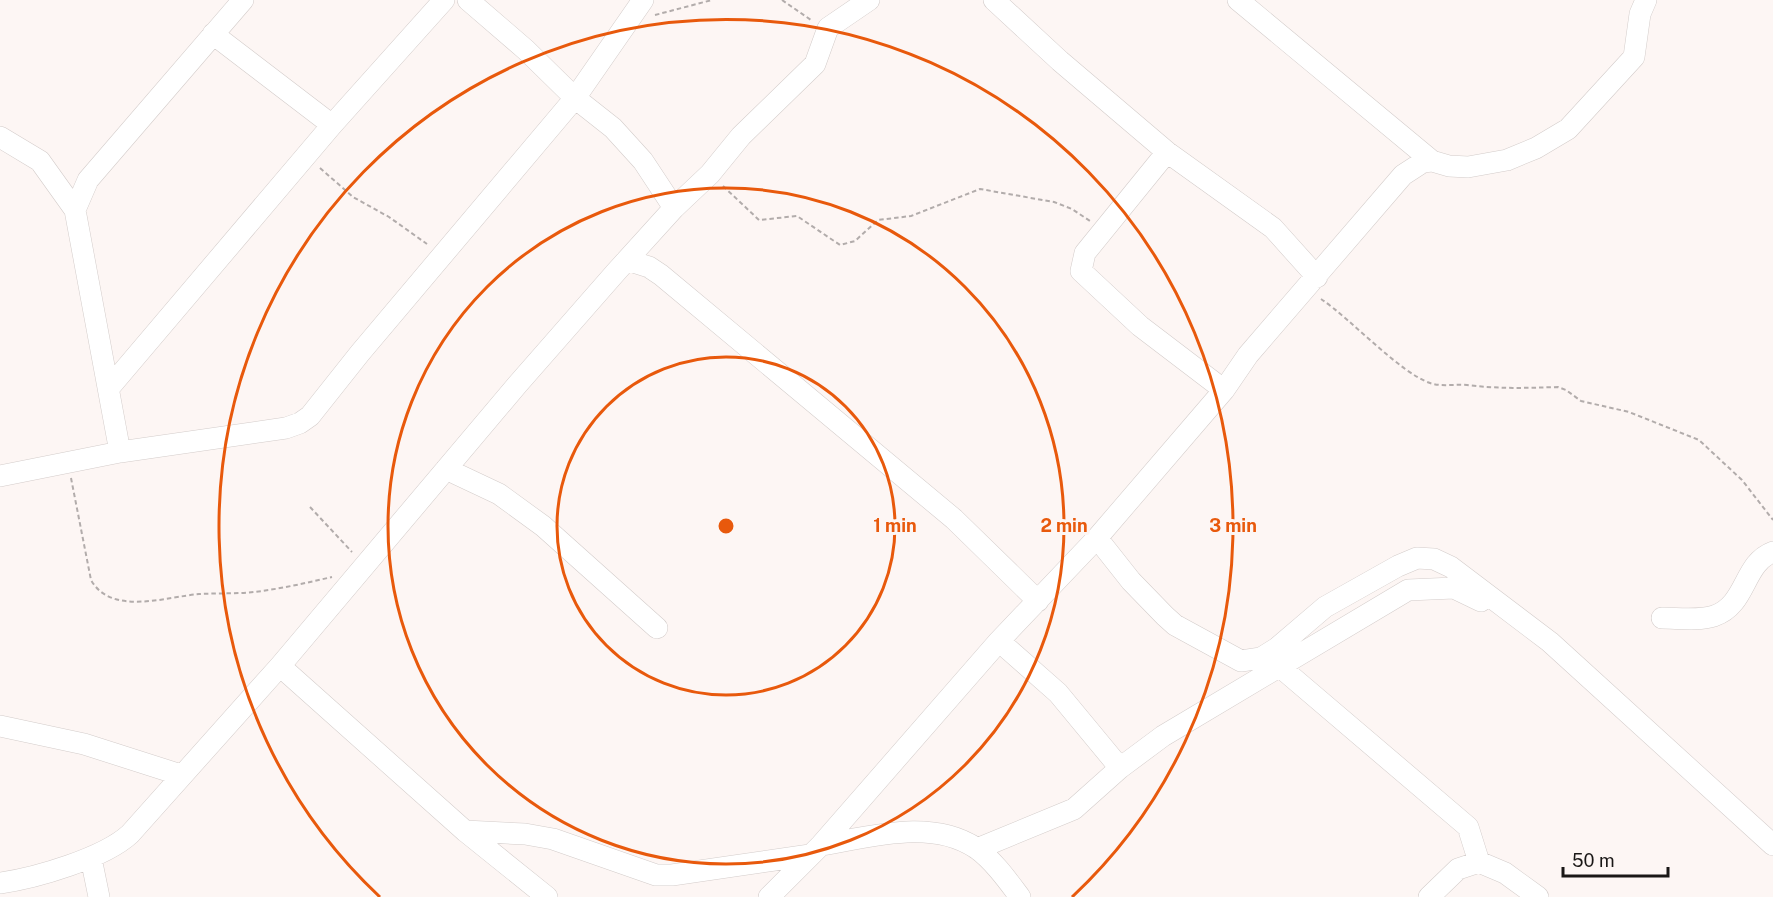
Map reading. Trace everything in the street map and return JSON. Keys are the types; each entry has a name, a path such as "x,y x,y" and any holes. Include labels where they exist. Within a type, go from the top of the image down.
{"street":[{"path":"75,210 87,180 243,0"},
{"path":"109,388 304,157 444,0"},
{"path":"468,0 526,50 575,98 613,128 643,161 674,208"},
{"path":"0,476 120,452 243,435 300,423 322,404 360,353 441,255 575,98 644,0"},
{"path":"0,883 91,858 117,847 130,834 280,666 446,469 627,260 674,208 710,174 741,136 815,64 828,28 869,0"},
{"path":"994,0 1060,61 1167,152 1273,228 1311,283"},
{"path":"1250,2 1406,142 1432,161 1449,166 1468,167 1507,160 1536,148 1568,129 1634,57 1640,14 1646,0"},
{"path":"213,34 332,125"},
{"path":"0,137 40,160 75,210 120,452"},
{"path":"1403,175 1408,161 1406,142"},
{"path":"1167,152 1085,253 1081,271 1140,326 1224,390"},
{"path":"769,897 816,850 999,641 1096,538 1224,390 1248,355 1403,175 1423,162 1432,161"},
{"path":"646,239 650,267"},
{"path":"627,260 650,267 954,519 1038,601"},
{"path":"446,469 499,494 543,526 657,628"},
{"path":"1096,538 1131,581 1175,625 1241,661 1261,658 1277,648 1325,608 1398,566 1417,558 1434,559 1451,567 1550,642 1773,844"},
{"path":"1662,618 1716,616 1728,608 1741,594 1755,562 1773,552"},
{"path":"976,849 1074,809 1120,768 1163,736 1231,698 1279,666 1408,590 1441,587 1470,595 1550,642"},
{"path":"999,641 1058,693 1120,768"},
{"path":"280,666 465,831 547,897"},
{"path":"1279,666 1468,827 1479,862"},
{"path":"0,726 84,744 181,775"},
{"path":"465,831 525,834 553,840 656,875 672,875 906,832 939,833 976,849 1020,897"},
{"path":"91,858 99,897"},
{"path":"1429,897 1458,869 1479,862 1505,873 1538,897"}],"path":[{"path":"629,21 712,0"},
{"path":"782,0 806,19 816,21"},
{"path":"304,157 353,196 401,225 441,255"},
{"path":"710,174 759,220 797,216 840,245 855,241 878,220 911,216 980,189 1054,202 1072,209 1104,230"},
{"path":"1311,283 1407,370 1428,383 1466,385 1482,389 1558,387 1581,401 1629,412 1699,440 1742,480 1773,520"},
{"path":"68,464 86,562 91,580 101,592 117,598 146,602 197,594 253,592 339,574"},
{"path":"310,507 364,566"}]}
